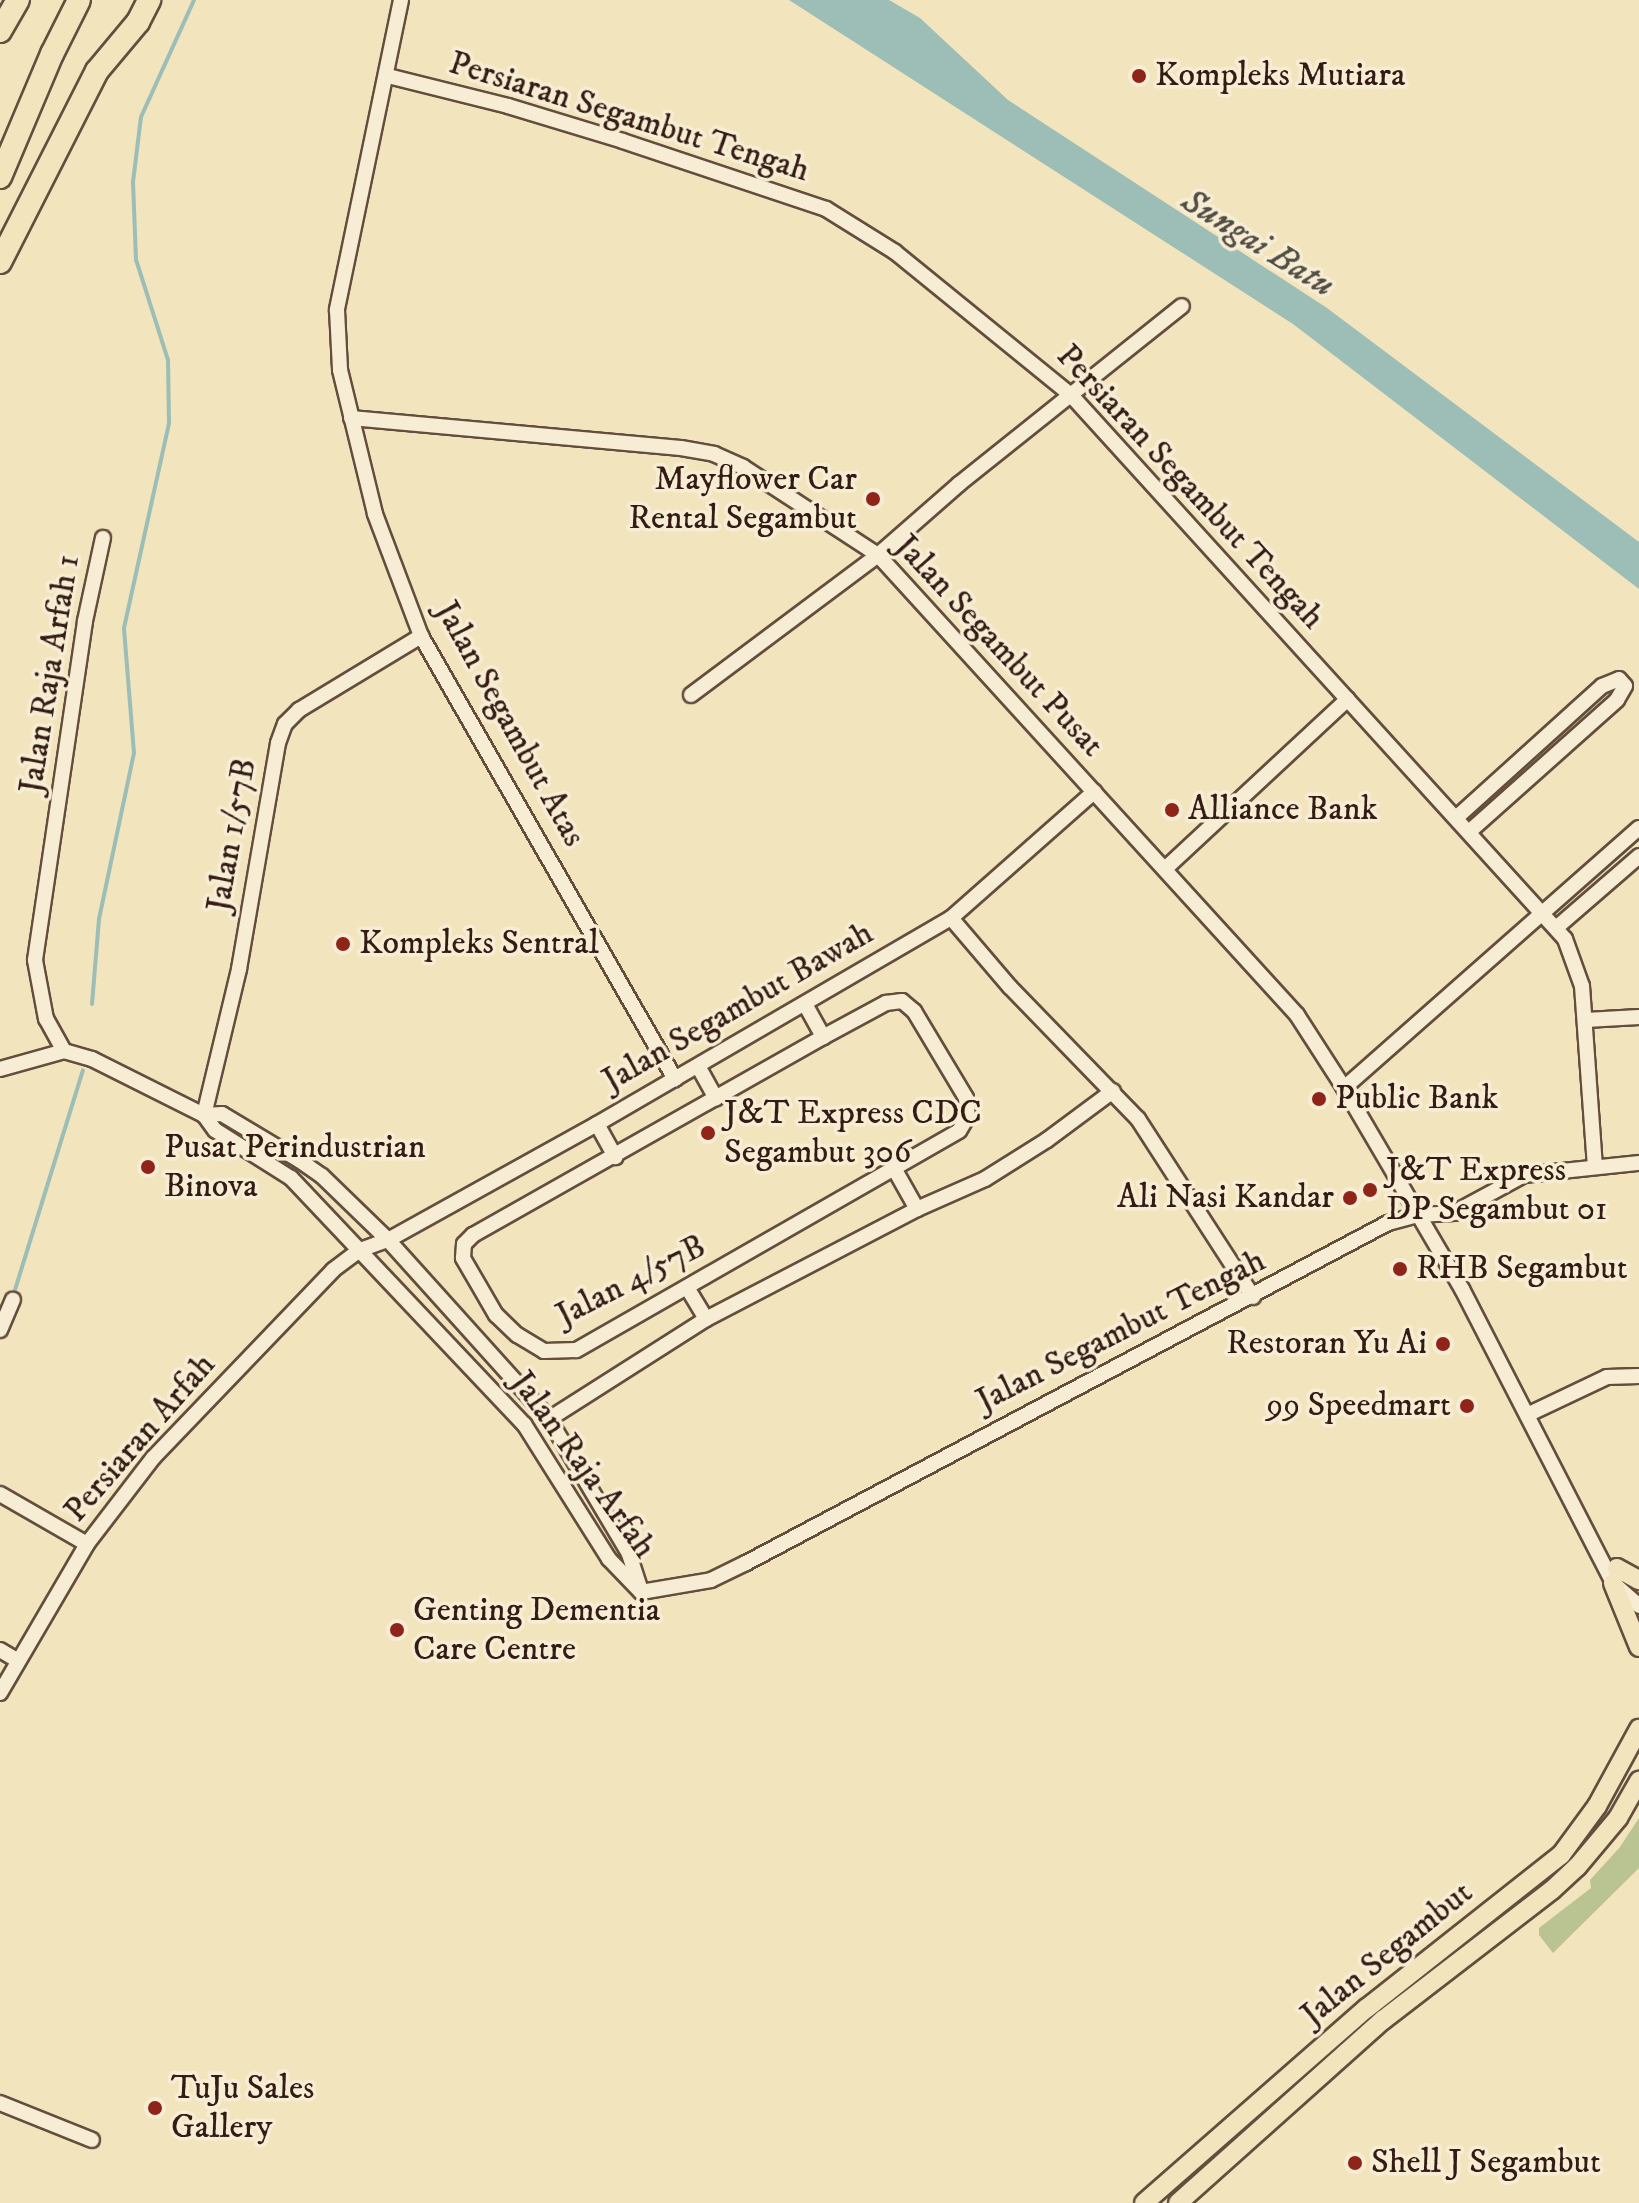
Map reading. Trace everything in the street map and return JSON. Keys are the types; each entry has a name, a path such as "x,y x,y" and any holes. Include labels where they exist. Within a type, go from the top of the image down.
{"highway":[{"path":"0,31 18,0"},
{"path":"0,177 52,54 79,0"},
{"path":"0,262 97,71 138,22 149,0"}],"main road":[{"path":"1614,1570 1639,1580"},
{"path":"1614,1570 1639,1647"},
{"name":"Jalan Segambut","path":"1144,2203 1367,2008 1561,1855 1597,1806 1639,1729"},
{"path":"1593,1846 1639,1764"},
{"name":"Jalan Segambut","path":"1178,2203 1383,2020 1552,1890 1618,1818 1639,1781"}],"street":[{"name":"Jalan Segambut Atas","path":"401,0 388,76 337,310 340,370 375,514 421,636 675,1079"},
{"name":"Persiaran Segambut Tengah","path":"388,76 508,106 826,209 895,252 1070,394 1556,928 1575,964 1586,1020 1595,1167"},
{"path":"691,695 878,555 1070,394 1182,306"},
{"name":"Jalan Segambut Pusat","path":"351,418 681,448 714,454 743,467 878,555 1297,1015 1344,1088 1418,1215 1529,1414 1582,1520"},
{"name":"Jalan Raja Arfah 1","path":"64,1051 46,1019 35,960 85,621 103,538"},
{"name":"Jalan 1/57B","path":"204,1115 239,969 278,743 285,724 299,710 421,636"},
{"path":"1456,818 1602,686 1619,679 1625,686 1617,700 1469,832"},
{"path":"1166,868 1348,699"},
{"name":"Jalan Segambut Bawah","path":"360,1250 388,1240 597,1124 951,918 1094,792"},
{"path":"1344,1088 1639,828"},
{"path":"1556,928 1639,856"},
{"path":"951,918 1010,987 1113,1091 1156,1143 1253,1297"},
{"name":"Jalan 4/57B","path":"902,1001 914,1011 966,1098 968,1116 959,1131 895,1170 576,1350 544,1351 517,1335 496,1315 463,1258 464,1244 473,1235 716,1098 886,1003 902,1001"},
{"path":"805,1004 823,1037"},
{"path":"1586,1020 1639,1017"},
{"path":"0,1069 64,1051"},
{"name":"Jalan Raja Arfah","path":"64,1051 99,1062 204,1115 215,1130 291,1178 524,1424 609,1559 641,1592"},
{"path":"698,1066 716,1098"},
{"path":"549,1419 706,1319 917,1209 985,1179 1047,1140 1113,1091"},
{"name":"Jalan Raja Arfah","path":"204,1115 222,1114 299,1160 322,1176 388,1240 549,1419 629,1554 641,1592"},
{"path":"597,1124 615,1157"},
{"name":"Jalan Segambut Tengah","path":"641,1592 711,1580 746,1563 1388,1223 1418,1215 1454,1213 1524,1175 1639,1163"},
{"path":"895,1170 917,1209"},
{"name":"Persiaran Arfah","path":"0,1693 87,1544 153,1458 333,1270 360,1250"},
{"path":"688,1289 706,1319"},
{"path":"0,1330 13,1300"},
{"path":"1529,1414 1607,1377 1639,1376"},
{"path":"0,1494 87,1544"},
{"path":"1582,1520 1639,1606"},
{"path":"1582,1520 1614,1570 1639,1587"},
{"path":"0,1650 18,1661"},
{"path":"0,2103 92,2140"}],"green space":[{"path":"1639,1818 1639,1868 1553,1953 1539,1935 1539,1928 1591,1888 1590,1880 1620,1847"}],"water":[{"path":"789,0 889,0 920,18 1008,100 1327,308 1639,542 1639,589 1293,324"}],"waterway":[{"path":"92,1004 99,919 134,753 124,628 169,423 168,360 136,260 133,182 141,117 194,0"},
{"path":"14,1293 83,1070"}],"place":[{"name":"Kompleks Mutiara","path":"1139,76"},
{"name":"Mayflower Car Rental Segambut","path":"873,499"},
{"name":"Alliance Bank","path":"1172,810"},
{"name":"Kompleks Sentral","path":"343,944"},
{"name":"Public Bank","path":"1319,1099"},
{"name":"J&T Express CDC Segambut 306","path":"708,1133"},
{"name":"Pusat Perindustrian Binova","path":"148,1167"},
{"name":"J&T Express DP Segambut 01","path":"1370,1190"},
{"name":"Ali Nasi Kandar","path":"1350,1198"},
{"name":"RHB Segambut","path":"1400,1269"},
{"name":"Restoran Yu Ai","path":"1443,1344"},
{"name":"99 Speedmart","path":"1467,1406"},
{"name":"Genting Dementia Care Centre","path":"397,1630"},
{"name":"TuJu Sales Gallery","path":"155,2108"},
{"name":"Shell J Segambut","path":"1355,2163"}],"water label":[{"name":"Sungai Batu","path":"1258,243"}]}
